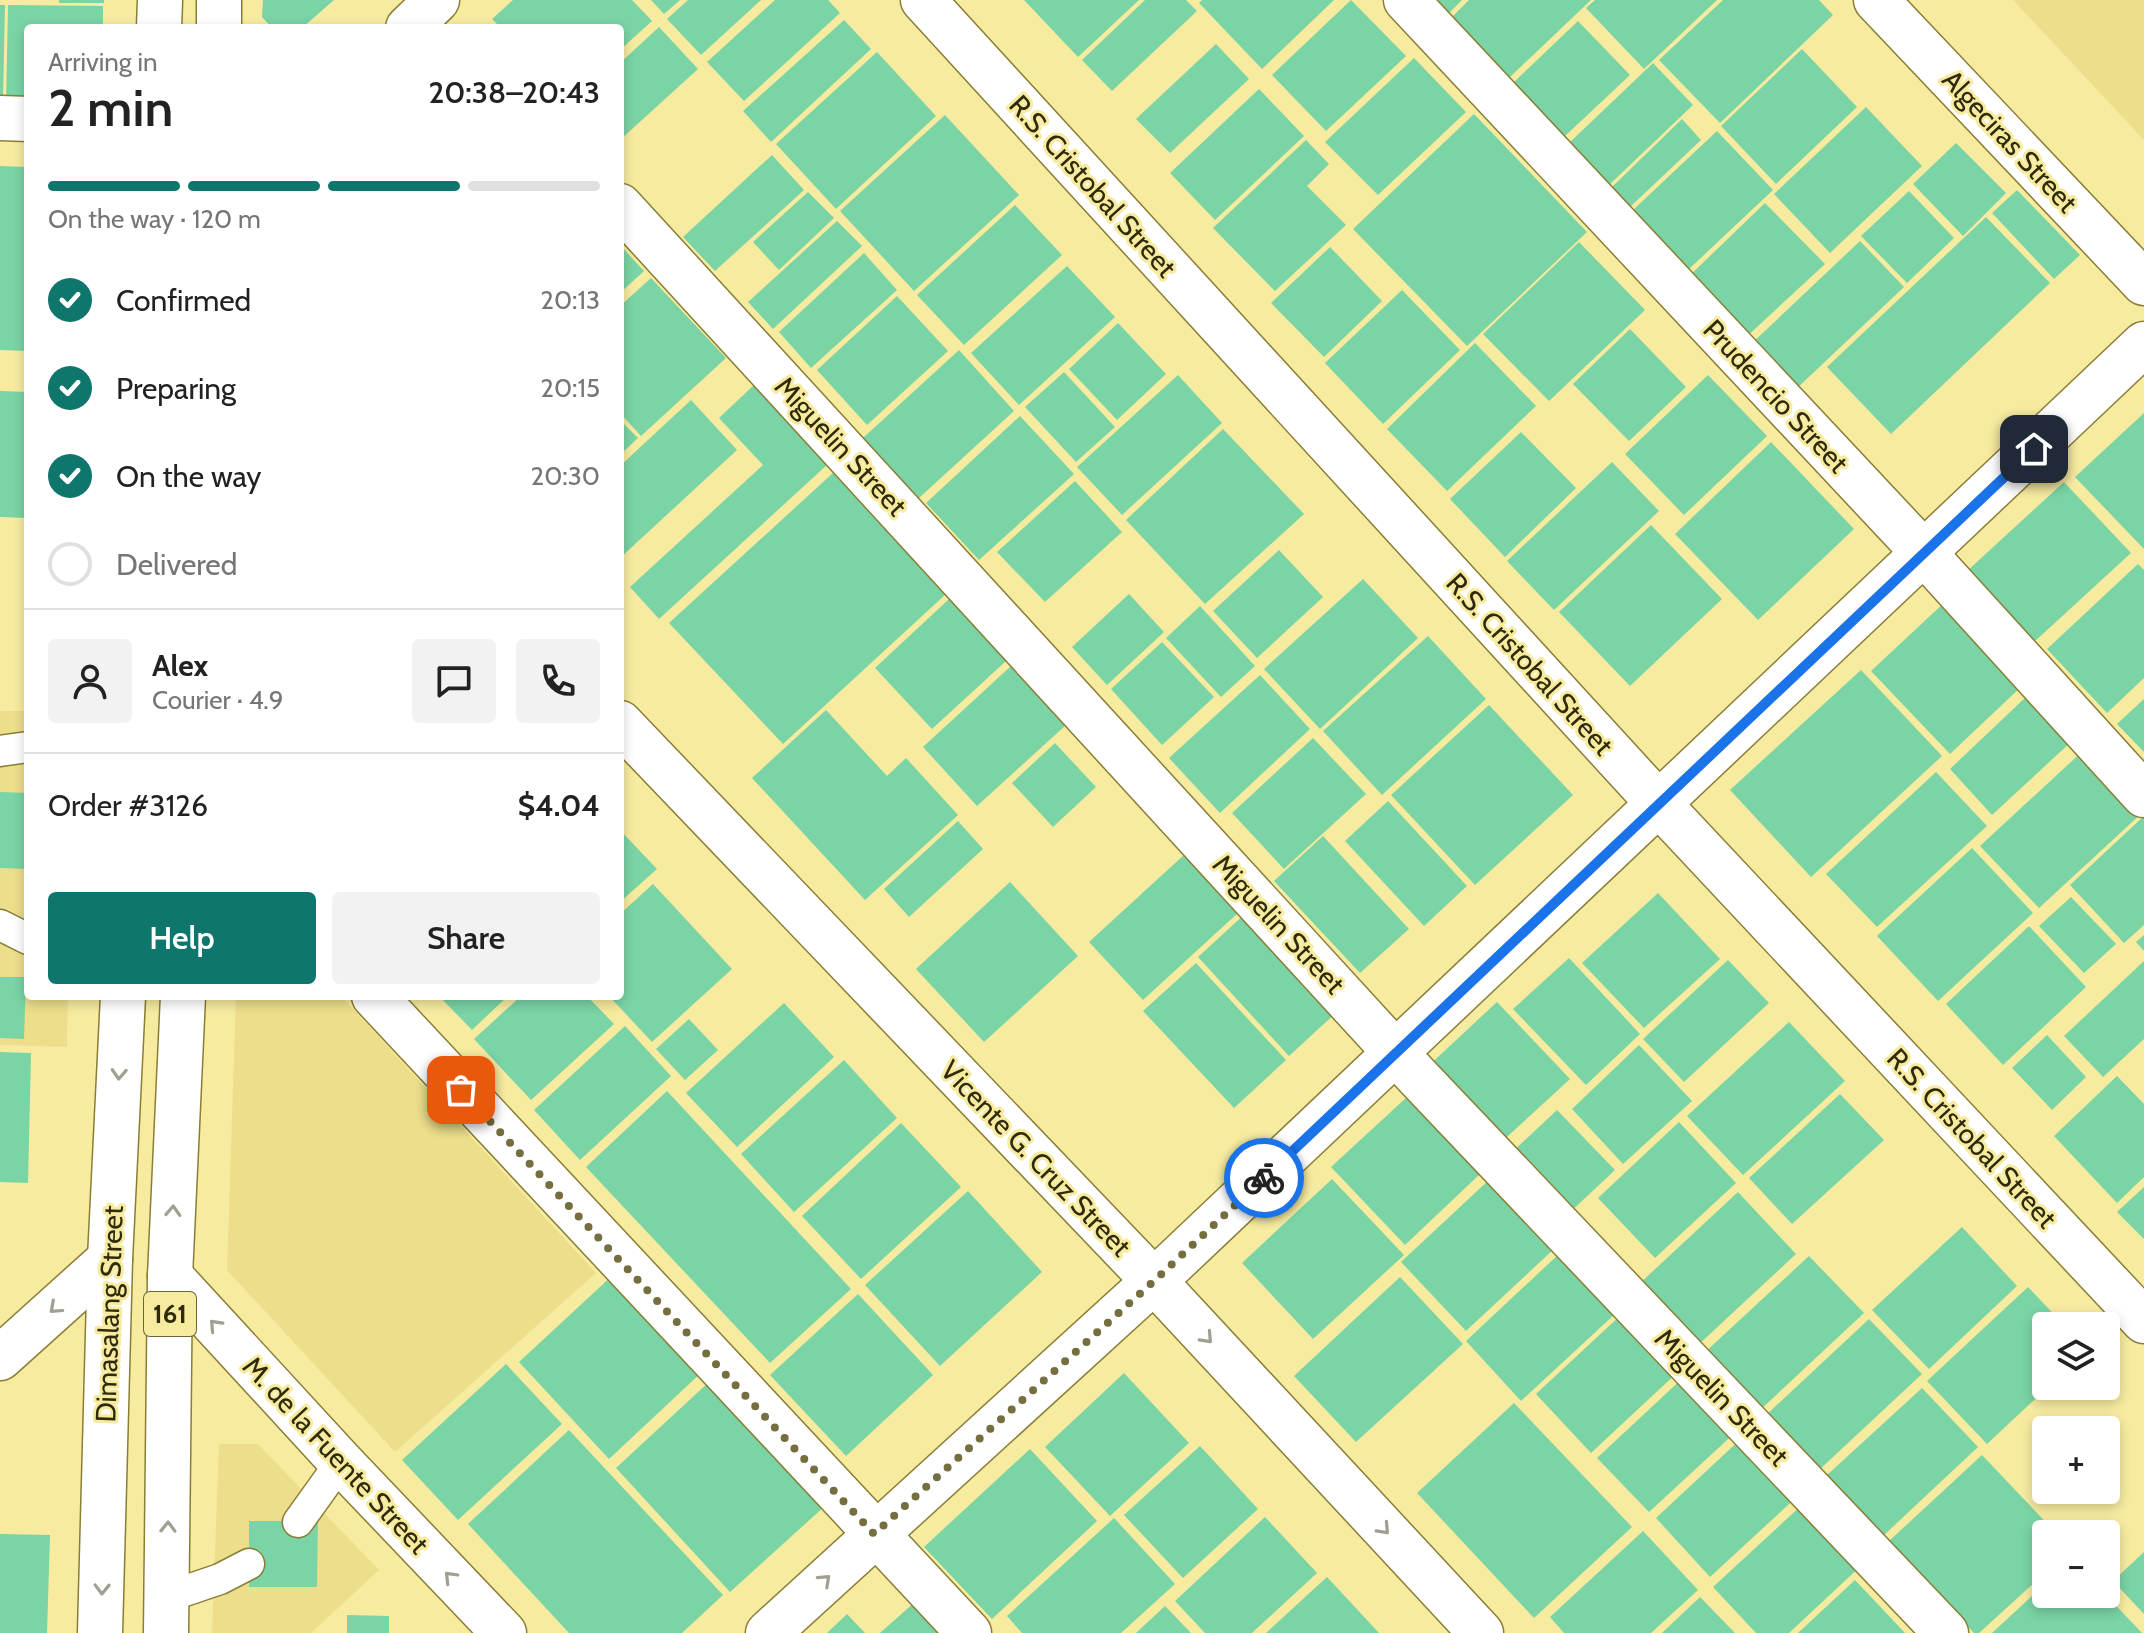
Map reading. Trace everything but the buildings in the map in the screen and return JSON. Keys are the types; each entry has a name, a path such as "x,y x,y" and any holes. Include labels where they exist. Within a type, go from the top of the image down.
{"street":[{"path":"159,24 160,0"},
{"path":"219,0 219,24"},
{"name":"R.S. Cristobal Street","path":"923,0 1659,804 2144,1321"},
{"name":"Prudencio Street","path":"1406,0 1924,553 2144,795"},
{"name":"Algeciras Street","path":"1876,0 2144,283"},
{"path":"0,118 24,119"},
{"name":"Miguelin Street","path":"624,210 1415,1074 1946,1633"},
{"path":"768,1633 1154,1281 2144,344"},
{"name":"Vicente G. Cruz Street","path":"624,727 1154,1281 1481,1633"},
{"name":"Dimasalang Street","path":"100,1633 110,1259 123,1000"},
{"name":"161","path":"167,1615 170,1276 183,1000"},
{"path":"378,1000 969,1633"},
{"path":"0,1358 110,1259"},
{"name":"M. de la Fuente Street","path":"170,1276 504,1633"}],"lane":[{"path":"0,751 24,748"},
{"path":"0,925 24,937"},
{"path":"298,1522 341,1462"},
{"path":"167,1615 220,1579 249,1564"}],"shaded area":[{"path":"2013,0 2144,0 2144,140"},
{"path":"0,711 24,711 24,1000 68,1000 67,1047 0,1045"},
{"path":"236,1000 345,1000 596,1273 395,1452 227,1270"},
{"path":"219,1444 258,1444 379,1570 311,1633 212,1633"}],"way so far":[{"path":"461,1090 874,1534 1264,1178"}],"route":[{"path":"1264,1178 2034,449"}]}
